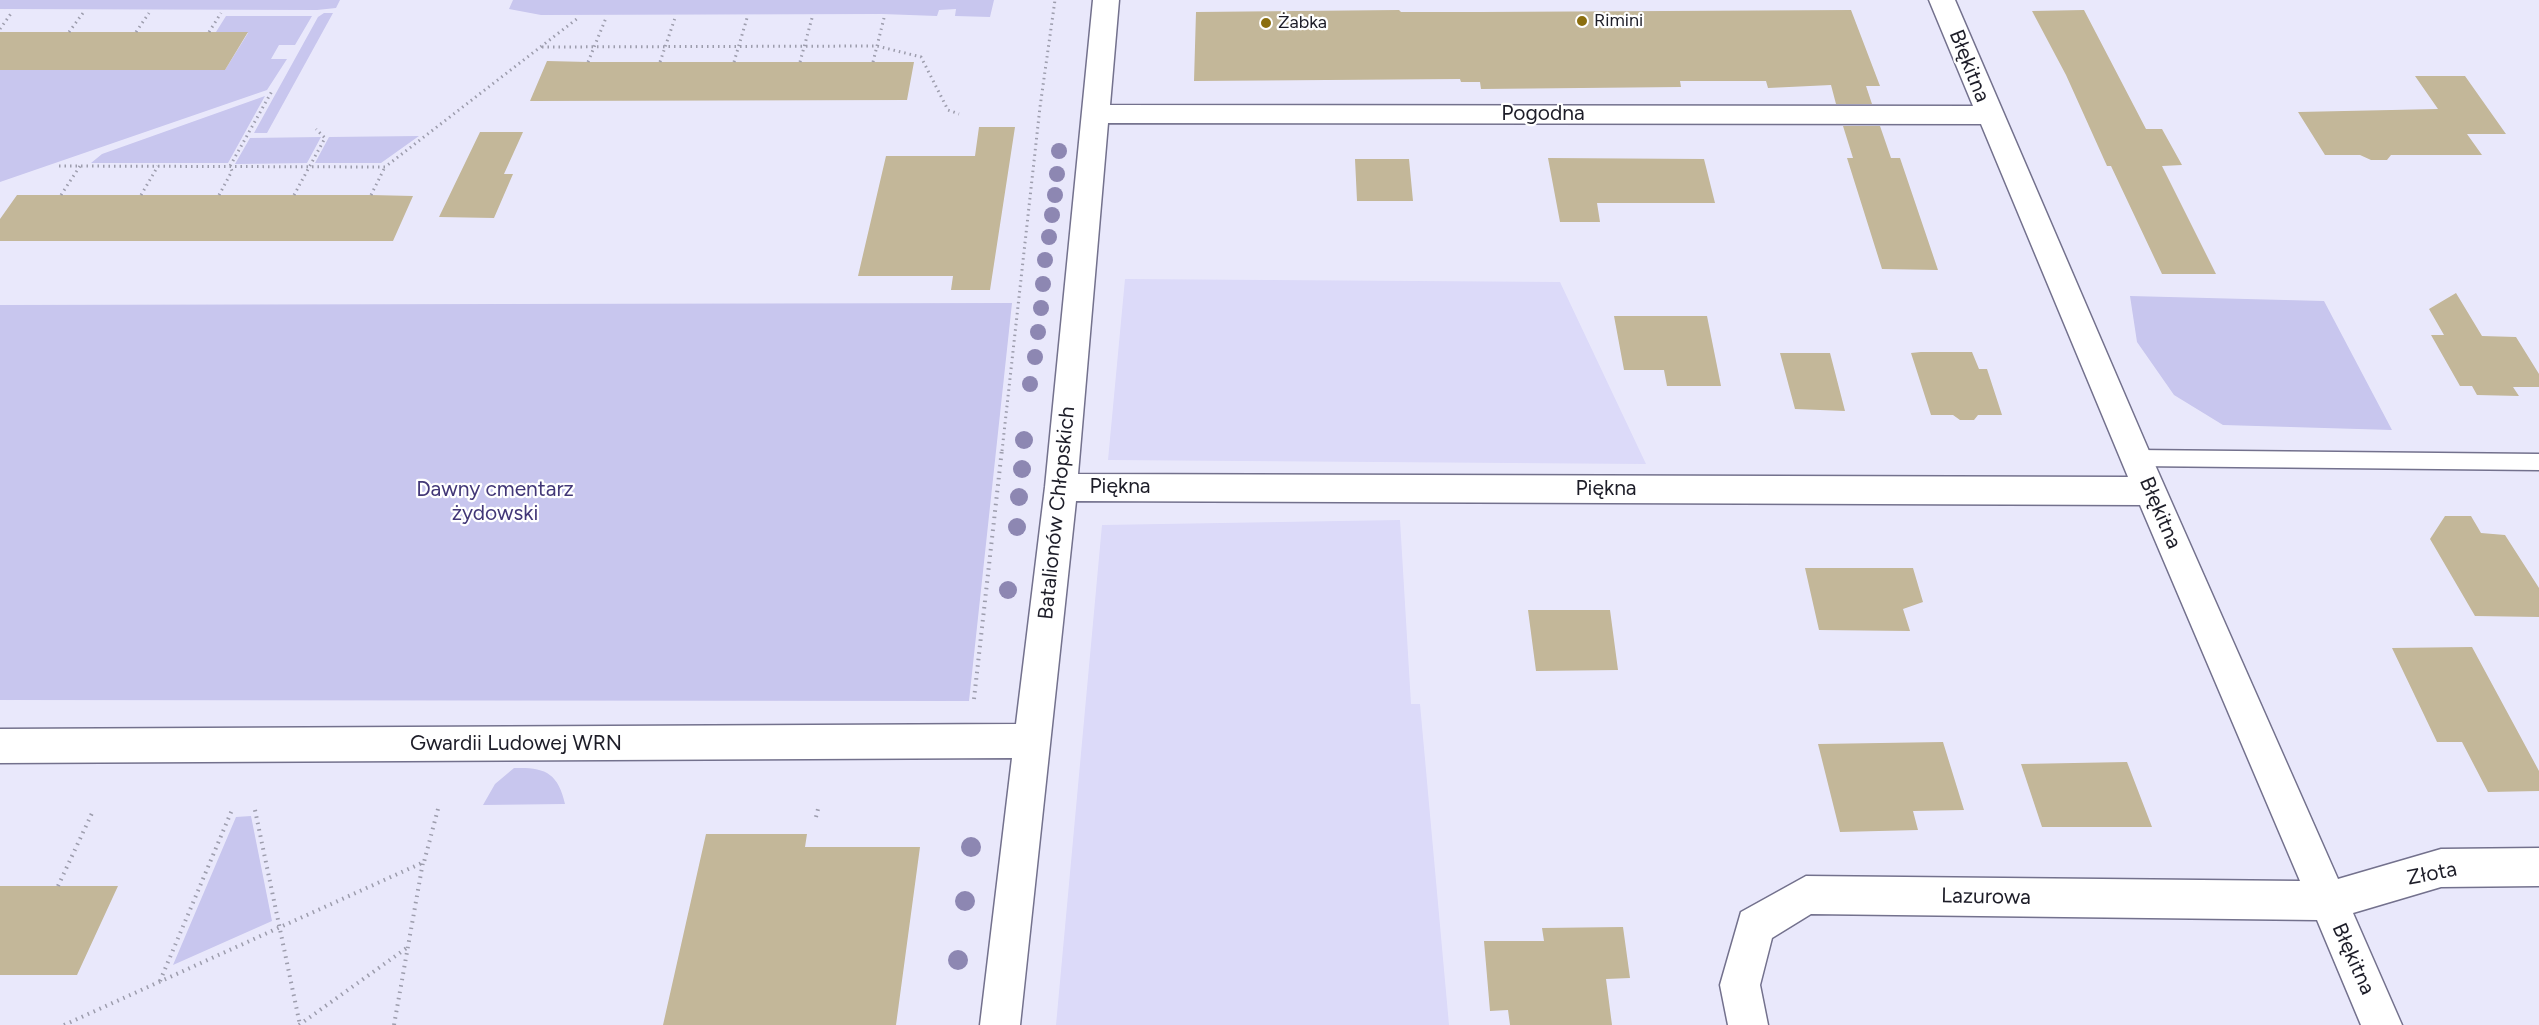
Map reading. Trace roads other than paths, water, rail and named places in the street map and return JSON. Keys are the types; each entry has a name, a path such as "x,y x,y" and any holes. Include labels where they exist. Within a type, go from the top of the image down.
{"street":[{"name":"Batalionów Chłopskich","path":"1000,1025 1061,487 1106,0"},
{"name":"Błękitna","path":"1942,0 2150,491 2382,1025"},
{"name":"Pogodna","path":"1097,114 1989,115"},
{"name":"Piękna","path":"1061,487 2150,491"},
{"name":"Gwardii Ludowej WRN","path":"0,746 1032,741"},
{"name":"Złota","path":"2328,901 2441,868 2539,867"},
{"name":"Lazurowa","path":"1748,1025 1740,985 1755,926 1806,895 2328,901"}],"lane":[{"path":"2136,458 2539,462"}],"place":[{"name":"Rimini","path":"1582,21"},
{"name":"Żabka","path":"1266,23"}],"park label":[{"name":"Dawny cmentarz żydowski","path":"495,502"}]}
